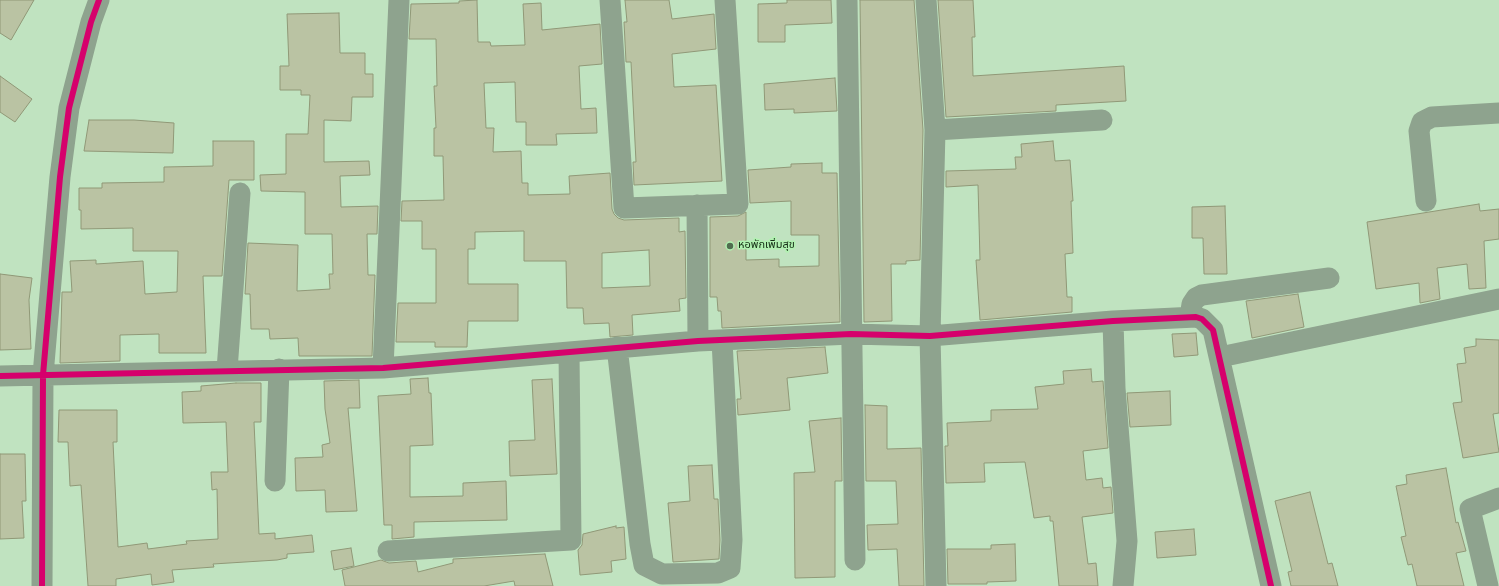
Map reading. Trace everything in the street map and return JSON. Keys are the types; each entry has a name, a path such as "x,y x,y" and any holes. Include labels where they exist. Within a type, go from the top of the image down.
{"street":[{"path":"42,586 43,375 60,177 69,108 90,22 99,0"},
{"path":"382,368 399,0"},
{"path":"610,0 624,208 738,204 725,0"},
{"path":"847,0 855,560"},
{"path":"926,0 935,130 930,336 936,586"},
{"path":"1426,201 1419,132 1422,122 1432,118 1499,113"},
{"path":"935,130 1102,120"},
{"path":"227,370 240,193"},
{"path":"697,205 698,341"},
{"path":"1190,317 1192,304 1196,298 1202,295 1329,278"},
{"path":"1220,357 1499,299"},
{"path":"0,376 227,370 382,368 698,341 851,334 930,336 1113,321 1190,317 1202,319 1213,330 1271,586"},
{"path":"1113,321 1114,388 1127,541 1123,586"},
{"path":"617,348 640,544 644,565 662,574 718,573 730,568 732,540 722,340"},
{"path":"388,551 571,540 569,352"},
{"path":"275,481 279,369"},
{"path":"1488,586 1470,509 1499,498"}],"building":[{"path":"0,0 34,0 11,40 0,33"},
{"path":"477,0 478,42 490,42 491,46 525,45 523,4 541,3 542,30 600,24 602,64 579,66 581,109 596,108 597,133 556,134 557,145 526,145 526,122 516,122 515,82 484,83 486,128 494,128 493,152 521,151 522,183 528,183 528,195 570,194 569,176 610,173 612,209 618,218 624,220 679,218 679,232 685,231 686,298 679,299 680,311 632,315 633,335 610,337 609,323 584,324 583,308 567,308 566,261 524,261 524,231 475,232 475,249 468,249 468,284 518,284 518,321 468,321 467,347 435,347 435,342 396,342 398,303 436,303 436,249 422,249 422,221 401,221 402,201 444,200 443,156 434,156 434,128 436,128 434,86 437,86 436,39 409,39 411,4 459,3 459,1","holes":["649,250 650,286 602,288 602,253"]},
{"path":"625,0 669,0 672,19 714,14 716,49 672,54 674,87 716,85 722,181 634,185 633,162 636,162 631,62 626,62 624,22 627,22"},
{"path":"787,0 831,0 832,23 785,25 785,42 758,42 758,4 787,3"},
{"path":"860,0 914,0 923,130 920,260 906,261 906,264 891,264 892,321 864,322"},
{"path":"938,0 973,0 975,37 972,37 973,76 1124,66 1126,101 1056,105 1056,111 946,117"},
{"path":"339,13 340,53 365,53 365,74 373,74 373,97 352,97 351,121 324,120 324,162 369,161 370,175 340,176 341,207 378,206 377,234 367,234 368,275 375,275 372,356 299,356 298,338 270,339 269,329 251,329 250,294 245,294 248,243 298,245 297,291 330,289 329,274 333,274 332,234 305,234 305,192 261,191 260,175 286,174 286,134 308,134 310,95 301,95 301,90 280,90 280,66 289,66 287,14"},
{"path":"0,76 32,99 15,122 0,112"},
{"path":"835,78 837,111 794,113 794,109 765,110 764,84"},
{"path":"89,120 134,120 174,123 173,153 84,151"},
{"path":"213,141 254,141 254,180 229,180 222,276 203,276 206,353 159,353 159,334 120,335 120,361 60,363 62,292 72,292 70,261 96,260 96,264 143,261 145,294 177,292 178,251 133,251 133,228 81,229 79,188 102,188 102,183 164,182 164,167 213,166"},
{"path":"1053,141 1055,161 1070,160 1073,201 1071,201 1073,253 1065,254 1067,297 1072,297 1072,312 980,320 976,260 980,260 978,185 946,187 946,171 1016,169 1015,157 1022,157 1021,144"},
{"path":"822,163 822,173 837,173 840,322 722,328 721,311 718,311 717,297 710,297 710,217 738,216 746,212 746,260 779,259 779,267 819,266 819,235 791,235 791,201 750,203 748,170 791,167 791,164"},
{"path":"1479,204 1480,211 1499,209 1499,239 1484,241 1486,288 1469,289 1467,264 1437,268 1440,299 1420,303 1419,283 1376,289 1367,222"},
{"path":"1225,206 1227,274 1204,274 1203,238 1192,238 1192,207"},
{"path":"0,274 32,278 29,300 31,349 0,350"},
{"path":"1298,294 1304,327 1252,338 1246,301"},
{"path":"1196,333 1198,355 1174,357 1172,334"},
{"path":"1476,339 1499,340 1499,413 1493,414 1499,452 1463,458 1453,403 1462,402 1457,364 1466,363 1464,348 1476,346"},
{"path":"825,347 828,373 787,378 790,410 738,415 737,399 741,399 737,351"},
{"path":"1091,369 1092,382 1103,381 1108,448 1083,451 1086,480 1102,478 1103,488 1111,487 1113,513 1082,517 1088,564 1096,563 1098,586 1059,586 1053,521 1050,521 1050,516 1034,518 1025,462 984,463 985,482 946,483 945,446 948,446 947,423 991,421 991,410 1038,409 1035,387 1064,384 1063,371"},
{"path":"428,378 429,393 431,393 433,445 410,446 410,497 463,496 463,483 506,481 507,520 414,522 414,537 392,539 392,525 384,525 378,396 411,394 410,379"},
{"path":"552,379 557,474 510,476 509,441 535,440 532,380"},
{"path":"359,380 360,408 348,408 357,511 326,512 325,490 296,491 295,458 323,457 322,445 330,443 325,409 324,381"},
{"path":"236,383 261,383 261,422 254,422 259,534 275,533 275,539 312,535 314,552 287,554 287,558 277,560 213,564 214,567 172,570 174,582 152,585 151,574 116,579 116,586 88,586 81,485 70,486 68,442 58,442 59,410 117,410 117,442 113,442 118,547 147,543 148,549 187,544 186,541 218,539 217,489 212,490 211,472 228,472 226,422 183,423 182,392 201,391 201,386"},
{"path":"1170,391 1171,425 1130,427 1127,393"},
{"path":"865,405 887,406 887,449 921,448 924,586 899,586 897,549 868,550 867,525 898,524 896,481 866,481"},
{"path":"841,418 842,481 835,481 835,577 795,578 794,473 815,472 809,421"},
{"path":"0,454 25,454 26,501 22,501 24,538 0,539"},
{"path":"712,465 714,499 718,499 720,540 719,559 673,562 668,503 690,501 688,466"},
{"path":"1446,468 1456,523 1458,522 1466,551 1456,553 1464,586 1417,586 1412,564 1408,565 1401,537 1406,536 1396,486 1407,484 1406,475"},
{"path":"1310,492 1328,564 1332,563 1338,586 1291,586 1288,572 1292,571 1275,501"},
{"path":"616,526 616,528 624,527 626,559 611,561 612,572 580,575 578,550 582,545 583,534"},
{"path":"1194,529 1196,555 1157,558 1155,532"},
{"path":"1015,544 1016,581 987,582 987,584 948,584 947,549 991,549 991,545"},
{"path":"351,548 354,566 334,570 331,551"},
{"path":"545,554 553,586 515,586 514,581 484,586 345,586 342,570 381,560 389,563 416,561 418,572 453,563 453,559"}],"cycle path":[{"path":"42,586 43,375 60,177 69,108 91,22 99,0"},
{"path":"0,376 383,368 698,341 851,334 930,336 1113,321 1196,317 1202,319 1213,330 1271,586"}],"place":[{"name":"หอพักเพิ่มสุข","path":"730,246"}]}
